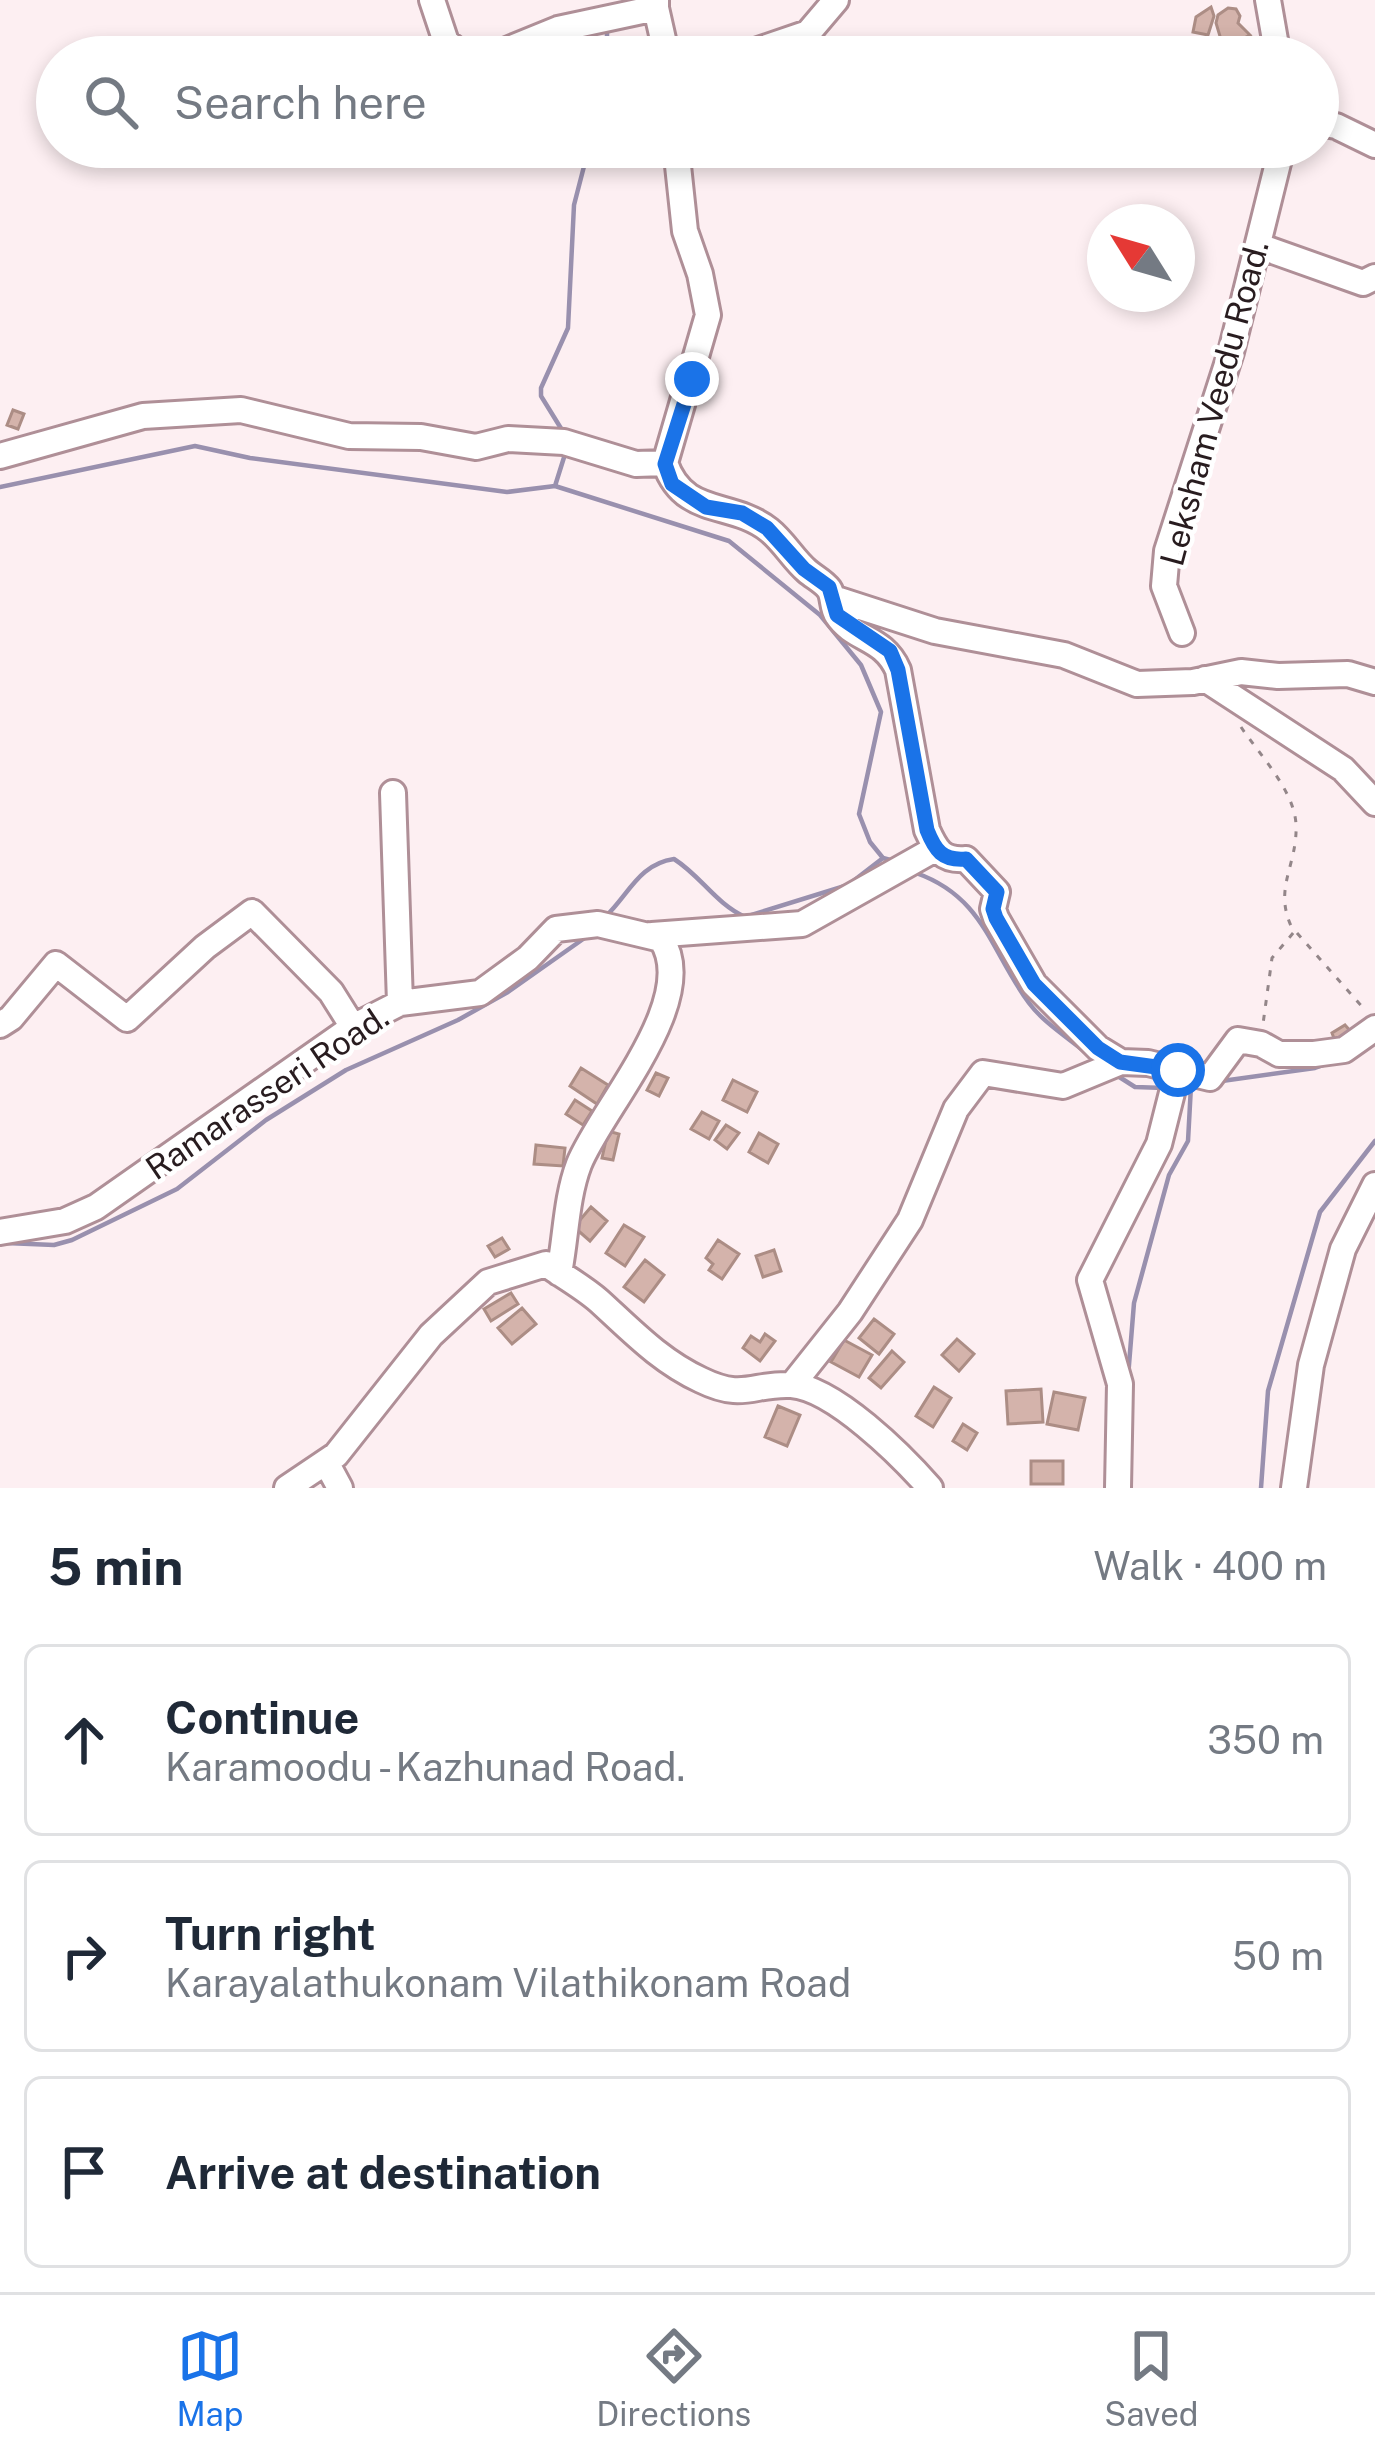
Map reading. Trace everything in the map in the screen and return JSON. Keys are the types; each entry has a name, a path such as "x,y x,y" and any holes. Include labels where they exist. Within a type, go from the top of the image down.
{"street":[{"path":"432,0 444,36"},
{"path":"799,36 808,33 836,0"},
{"path":"1268,0 1274,36"},
{"path":"541,36 656,4 663,36"},
{"path":"1339,128 1375,146"},
{"path":"678,168 685,231 708,315 665,464 672,484 706,507 742,513 767,528 804,569 829,587 837,615 890,651 935,849 945,858 966,859 997,892 996,918 1034,984 1098,1048 1120,1062 1210,1078 1238,1040 1261,1044 1279,1054 1344,1050 1375,1024"},
{"name":"Leksham Veedu Road.","path":"1182,633 1164,586 1167,551 1232,352 1277,168"},
{"path":"1259,245 1363,283 1375,277"},
{"path":"0,456 143,416 246,411 349,436 421,437 476,447 508,439 569,442 636,464 665,464"},
{"path":"833,598 935,631 1064,655 1137,684 1205,680 1241,672 1348,674 1375,682"},
{"path":"1205,680 1343,769 1375,803"},
{"path":"393,793 400,1003"},
{"name":"Ramarasseri Road.","path":"0,1232 65,1221 96,1207 353,1027 400,1003 480,993 560,927 598,924 652,935 802,924 935,849"},
{"path":"0,1025 56,964 127,1019 252,912 331,992 353,1027"},
{"path":"559,1274 579,1164 646,1051 664,1003 670,959 661,939 652,935"},
{"path":"792,1385 850,1312 910,1220 956,1109 983,1073 1063,1086 1120,1062"},
{"path":"1118,1488 1120,1384 1090,1280 1160,1144 1178,1070"},
{"path":"1294,1488 1316,1346 1343,1249 1375,1185"},
{"path":"286,1488 336,1455 430,1335 488,1282 546,1264 597,1299 656,1354 693,1377 735,1391 792,1385 839,1405 905,1460 930,1488"},
{"path":"326,1462 340,1488"}],"path":[{"path":"1231,713 1292,806 1296,823 1282,897 1294,932 1272,958 1261,1044"},
{"path":"1295,931 1375,1024"}],"building":[{"path":"1211,7 1214,16 1208,35 1193,32 1196,17"},
{"path":"1236,9 1238,23 1250,35 1220,36 1218,15"},
{"path":"13,410 24,414 18,429 7,425"},
{"path":"1345,1025 1353,1034 1335,1041 1332,1033"},
{"path":"581,1068 608,1085 597,1104 570,1086"},
{"path":"656,1073 668,1078 659,1096 647,1090"},
{"path":"733,1080 757,1092 747,1112 723,1100"},
{"path":"575,1100 592,1111 583,1125 566,1114"},
{"path":"702,1112 719,1121 709,1139 691,1129"},
{"path":"726,1125 739,1133 727,1149 715,1140"},
{"path":"608,1131 619,1134 613,1160 602,1158"},
{"path":"759,1133 778,1144 768,1163 749,1152"},
{"path":"536,1145 565,1148 563,1166 534,1164"},
{"path":"591,1207 607,1221 590,1241 574,1227"},
{"path":"624,1225 644,1237 625,1266 606,1253"},
{"path":"502,1238 509,1249 495,1257 488,1246"},
{"path":"718,1240 739,1254 722,1279 709,1270 713,1264 706,1258"},
{"path":"774,1250 781,1271 763,1277 756,1256"},
{"path":"645,1260 664,1275 644,1302 624,1287"},
{"path":"511,1293 518,1304 491,1321 484,1309"},
{"path":"522,1308 536,1324 512,1344 498,1328"},
{"path":"874,1319 894,1334 879,1354 859,1338"},
{"path":"765,1334 775,1341 760,1361 743,1348 751,1336 760,1342"},
{"path":"957,1339 974,1354 959,1371 942,1355"},
{"path":"844,1340 872,1355 859,1377 831,1362"},
{"path":"892,1351 904,1362 881,1388 869,1378"},
{"path":"934,1387 951,1398 933,1427 916,1416"},
{"path":"1041,1389 1043,1422 1008,1424 1006,1391"},
{"path":"1054,1392 1085,1398 1078,1430 1047,1424"},
{"path":"778,1406 800,1415 787,1446 765,1437"},
{"path":"963,1424 977,1433 967,1450 953,1441"},
{"path":"1031,1461 1063,1461 1063,1484 1031,1484"}],"waterway":[{"path":"607,30 607,36"},
{"path":"562,430 541,388 568,328 574,205 584,168"},
{"path":"0,487 195,446 250,458 507,492 555,486 729,541 820,615 861,665 881,712 859,814 870,842 883,858 894,861"},
{"path":"555,486 566,451"},
{"path":"606,916 643,873 674,859 745,917 848,885 883,858"},
{"path":"916,873 957,896 983,927 1029,1003 1085,1052"},
{"path":"6,1243 54,1245 72,1240 177,1189 266,1120 346,1070 458,1020 508,992 586,937"},
{"path":"1222,1081 1329,1063"},
{"path":"1113,1073 1135,1087 1164,1088"},
{"path":"1128,1377 1134,1303 1169,1175 1188,1141 1191,1086"},
{"path":"1261,1488 1268,1391 1320,1212 1375,1141"}],"route":[{"path":"692,379 665,464 672,484 706,507 742,513 767,528 804,569 829,587 837,615 890,651 935,849 945,858 966,859 997,892 996,918 1034,984 1098,1048 1120,1062 1178,1070"}]}
